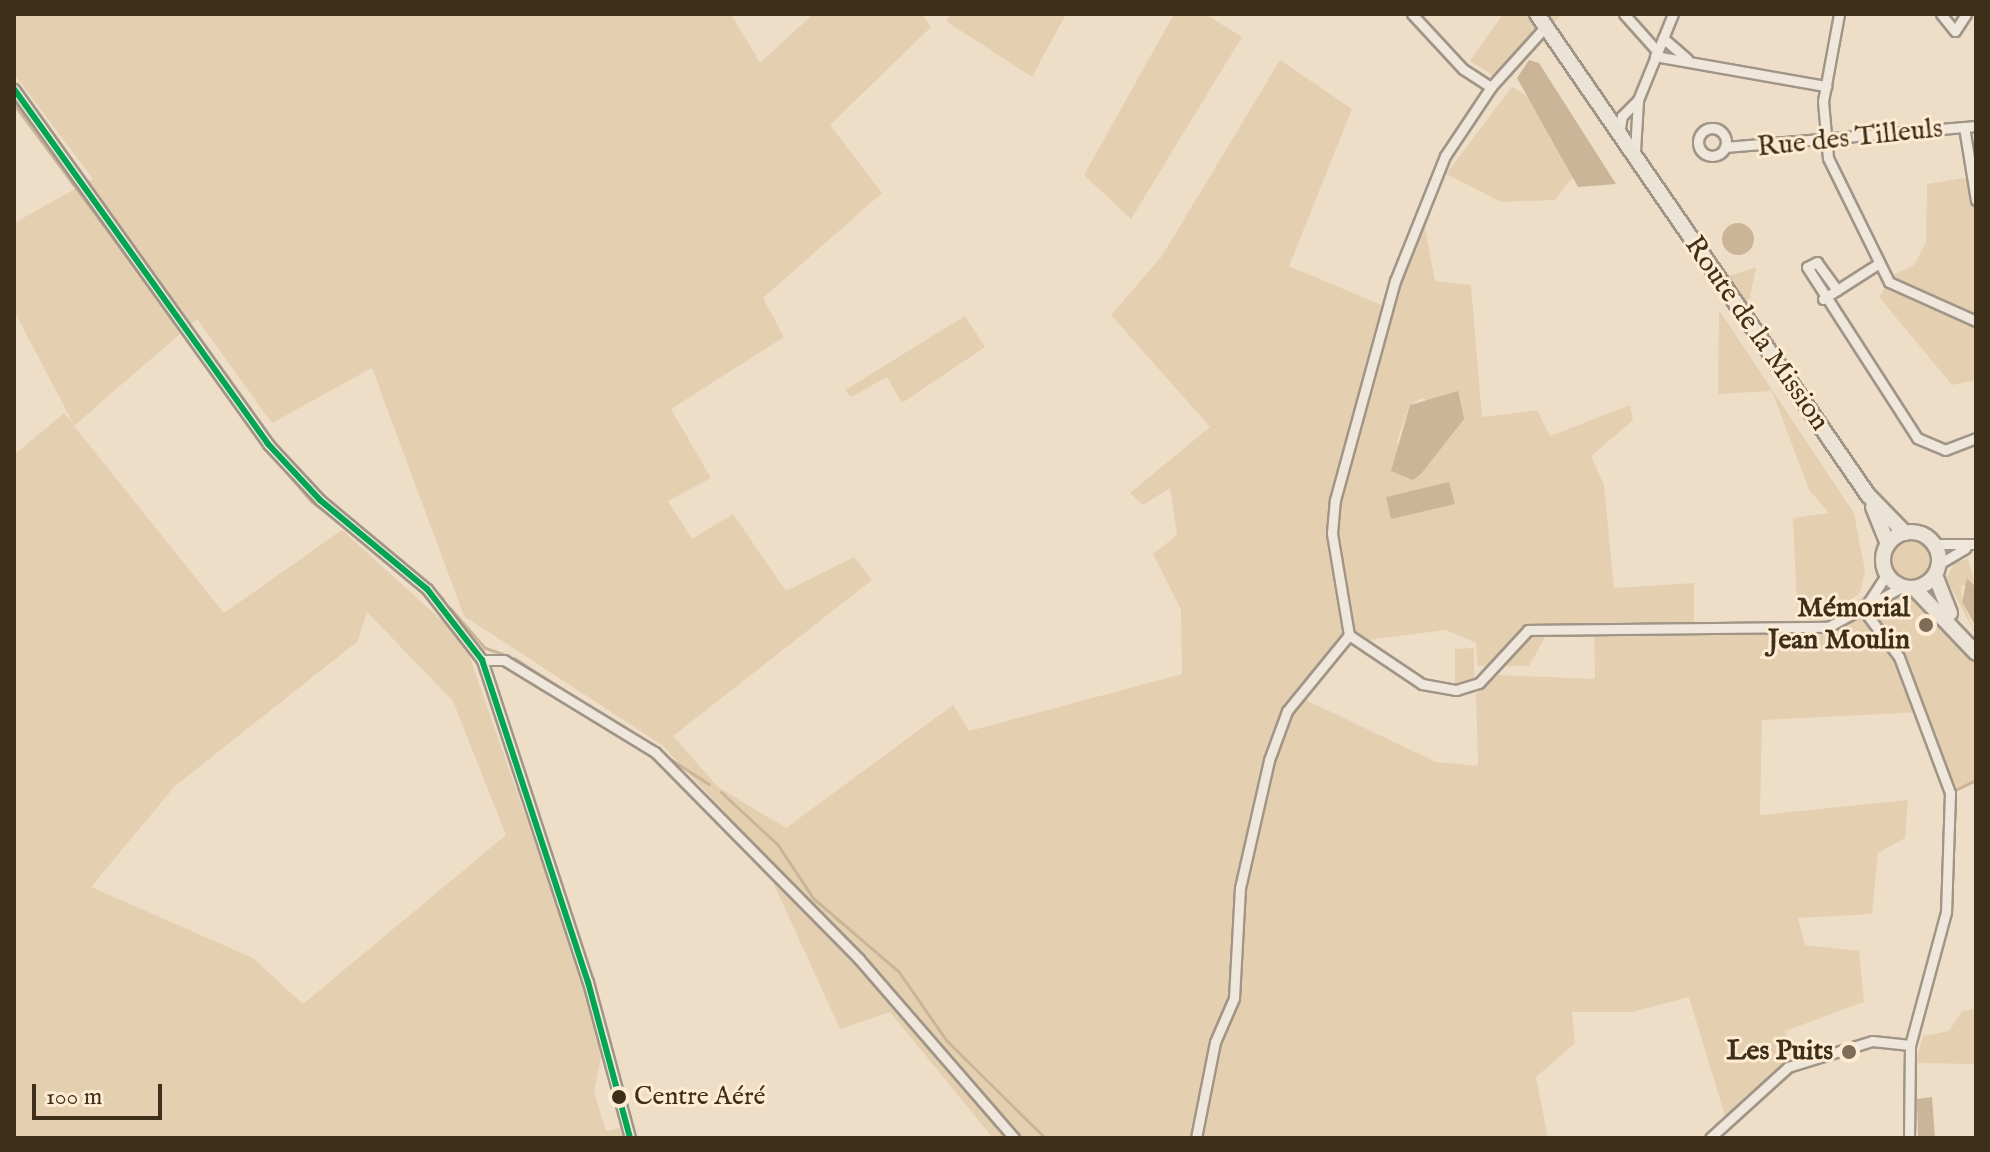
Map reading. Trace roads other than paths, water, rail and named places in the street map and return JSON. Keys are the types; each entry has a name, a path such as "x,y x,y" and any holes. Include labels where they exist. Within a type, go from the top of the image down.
{"main road":[{"name":"Route de la Mission","path":"1537,14 1603,112 1625,134 1643,173 1868,495"},
{"path":"1868,495 1905,533 1934,544 1937,570 1955,624"},
{"path":"1868,495 1888,544 1886,575 1955,624 1976,653"},
{"path":"1888,544 1905,533"},
{"path":"1908,588 1937,570"}],"street":[{"path":"1412,14 1491,87"},
{"path":"1624,14 1656,53 1826,86"},
{"path":"1625,134 1673,14"},
{"path":"1839,14 1821,136 1878,264 1889,282 1976,321"},
{"path":"1941,14 1955,31 1966,14"},
{"path":"1545,27 1491,87 1435,175 1395,281 1335,500 1332,533 1349,635 1422,684 1456,690 1479,683 1528,630 1805,630 1828,627 1908,588"},
{"path":"1663,38 1690,62"},
{"path":"14,89 268,444 320,500 427,589 482,660 588,982 630,1138"},
{"path":"1622,116 1638,100"},
{"path":"1603,112 1622,116"},
{"path":"1622,116 1625,134"},
{"name":"Rue des Tilleuls","path":"1725,147 1821,136 1976,126"},
{"path":"1964,127 1976,200"},
{"path":"1837,290 1817,262 1807,267 1823,299 1917,438 1945,450 1976,438"},
{"path":"1823,299 1878,264"},
{"path":"1934,544 1974,544"},
{"path":"1937,570 1974,544"},
{"path":"1864,607 1886,575"},
{"path":"1864,607 1899,657 1950,793 1953,833 1946,912 1910,1045 1909,1138"},
{"path":"1196,1138 1215,1042 1234,998 1240,888 1269,760 1287,711 1349,635"},
{"path":"482,660 504,660 655,752 859,959 1014,1138"},
{"path":"1710,1138 1788,1067 1872,1041 1910,1045"}],"waterway":[{"path":"14,104 174,321"},
{"path":"182,332 226,393"},
{"path":"266,448 311,501 366,544"},
{"path":"426,582 443,599"},
{"path":"450,608 485,648 503,654"},
{"path":"514,658 709,784"},
{"path":"1953,791 1976,780"},
{"path":"721,792 778,845 813,898 899,972 946,1040 1045,1138"}],"place":[{"name":"Mémorial Jean Moulin","path":"1926,625"},
{"name":"Les Puits","path":"1849,1052"},
{"name":"Centre Aéré","path":"619,1097"}]}
